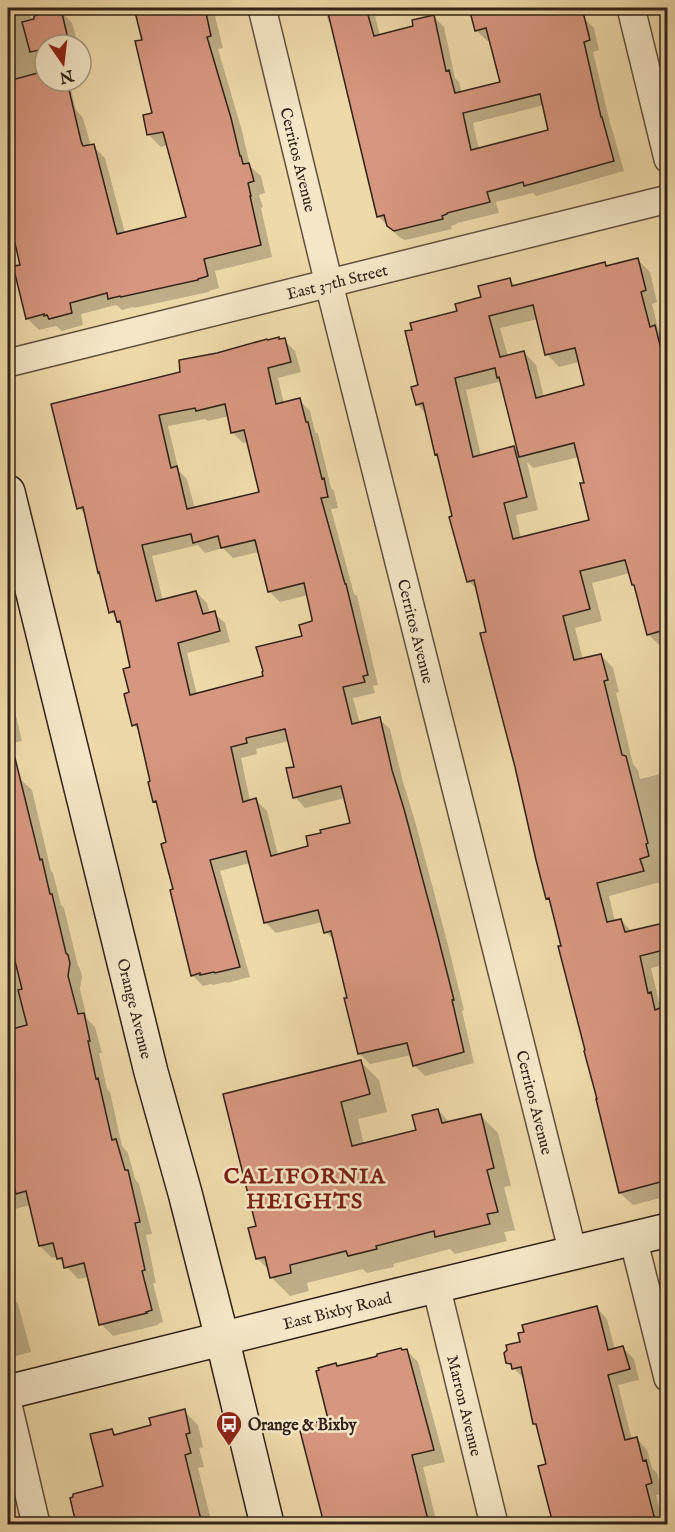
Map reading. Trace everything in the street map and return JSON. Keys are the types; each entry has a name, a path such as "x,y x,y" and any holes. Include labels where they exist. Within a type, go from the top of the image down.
{"street":[{"name":"Cerritos Avenue","path":"262,8 329,284 573,1253"},
{"path":"631,8 668,159"},
{"name":"East 37th Street","path":"8,363 668,199"},
{"name":"Orange Avenue","path":"8,492 151,1072 188,1204 267,1524"},
{"name":"East Bixby Road","path":"8,1392 668,1230"},
{"path":"633,1238 668,1378"},
{"name":"Marron Avenue","path":"436,1286 494,1524"},
{"path":"8,1405 36,1524"}],"building":[{"path":"134,8 205,8 211,36 207,37 240,156 243,164 249,163 254,181 248,183 261,245 204,259 208,276 198,280 108,299 107,293 70,303 72,313 49,319 44,314 26,319 13,266 20,265 8,213 8,81 33,74 33,93 70,93 83,146 94,144 117,234 186,217 163,132 147,135 143,115 152,113 135,41 142,40"},
{"path":"331,8 366,8 374,36 413,26 412,20 434,15 446,71 449,70 455,93 500,82 486,28 475,31 469,8 582,8 590,40 584,42 601,117 614,161 524,186 523,182 487,192 490,202 447,213 442,216 443,219 394,231 387,226 384,215 377,217 328,13 332,11","holes":["540,94 548,130 471,150 463,113"]},
{"path":"61,9 67,33 33,33 33,51 30,52 22,22 34,19 34,16"},
{"path":"638,258 646,290 641,292 650,327 655,325 664,361 668,360 668,629 647,635 625,560 580,571 590,609 563,616 574,660 601,654 608,680 604,681 622,755 626,756 648,843 646,844 649,856 640,859 644,871 597,883 607,922 621,919 625,932 668,922 668,949 640,956 648,993 651,992 655,1010 660,1008 662,1016 668,1015 668,1180 619,1193 558,946 561,946 549,898 546,899 480,633 486,632 474,580 467,582 449,517 452,516 423,403 416,405 411,387 418,385 405,331 412,330 410,323 457,311 455,304 481,297 478,286 510,278 512,286 605,262 606,266","holes":["533,305 545,355 575,348 584,385 536,398 524,351 500,357 489,316","495,368 519,457 574,443 584,483 580,483 589,520 513,539 504,503 527,497 514,446 473,457 455,378"]},
{"path":"285,338 291,362 268,368 276,404 300,398 322,479 324,478 328,497 321,498 346,584 368,675 363,676 365,682 343,687 352,724 380,717 454,1000 452,1000 464,1052 413,1066 407,1043 358,1054 331,931 324,933 318,910 264,923 246,851 210,860 240,967 191,976 161,844 166,842 156,801 153,802 148,782 150,781 137,724 132,726 124,694 129,692 123,669 130,667 120,621 117,622 114,611 109,613 83,507 77,509 51,404 180,372 179,360","holes":["225,404 231,433 244,430 259,492 187,509 177,466 171,468 159,415 195,408 196,411","191,534 193,543 218,536 221,548 255,540 268,592 304,583 312,621 299,625 302,636 256,647 263,676 190,695 178,643 220,631 215,611 203,614 196,591 156,601 142,545","285,729 294,767 286,768 293,798 341,786 350,823 320,830 321,833 306,836 308,846 271,856 256,798 243,802 231,747 247,743 246,738"]},
{"path":"8,758 15,758 40,860 42,859 70,963 68,976 78,1014 84,1013 96,1079 98,1078 112,1140 116,1139 125,1170 128,1170 140,1222 135,1223 145,1270 142,1271 152,1310 99,1325 84,1263 64,1268 62,1258 57,1259 53,1243 39,1246 26,1191 16,1194 8,1160 8,1030 27,1025 18,990 22,989 8,933"},
{"path":"361,1060 370,1094 341,1102 352,1146 416,1130 412,1115 438,1109 442,1123 481,1114 494,1168 487,1170 498,1212 487,1214 490,1224 435,1237 434,1231 348,1256 346,1251 290,1265 291,1273 270,1278 265,1257 256,1259 248,1228 256,1226 223,1094"},
{"path":"597,1306 608,1350 623,1346 630,1369 608,1375 625,1440 637,1437 643,1461 646,1460 652,1483 646,1485 656,1524 553,1524 538,1466 546,1464 536,1424 533,1424 521,1367 512,1369 511,1364 506,1363 504,1353 507,1350 506,1345 520,1342 518,1333 524,1332 522,1325"},
{"path":"401,1348 402,1350 407,1349 434,1450 412,1455 429,1524 324,1524 299,1427 328,1419 316,1371 319,1370 318,1368 336,1363 337,1366"},
{"path":"185,1409 190,1433 186,1434 191,1453 185,1455 202,1524 76,1524 70,1498 73,1494 103,1486 90,1434 112,1429 114,1435 151,1425 149,1418"}],"place":[{"name":"Orange & Bixby","path":"229,1447"}],"district":[{"name":"CALIFORNIA HEIGHTS","path":"305,1188"}]}
